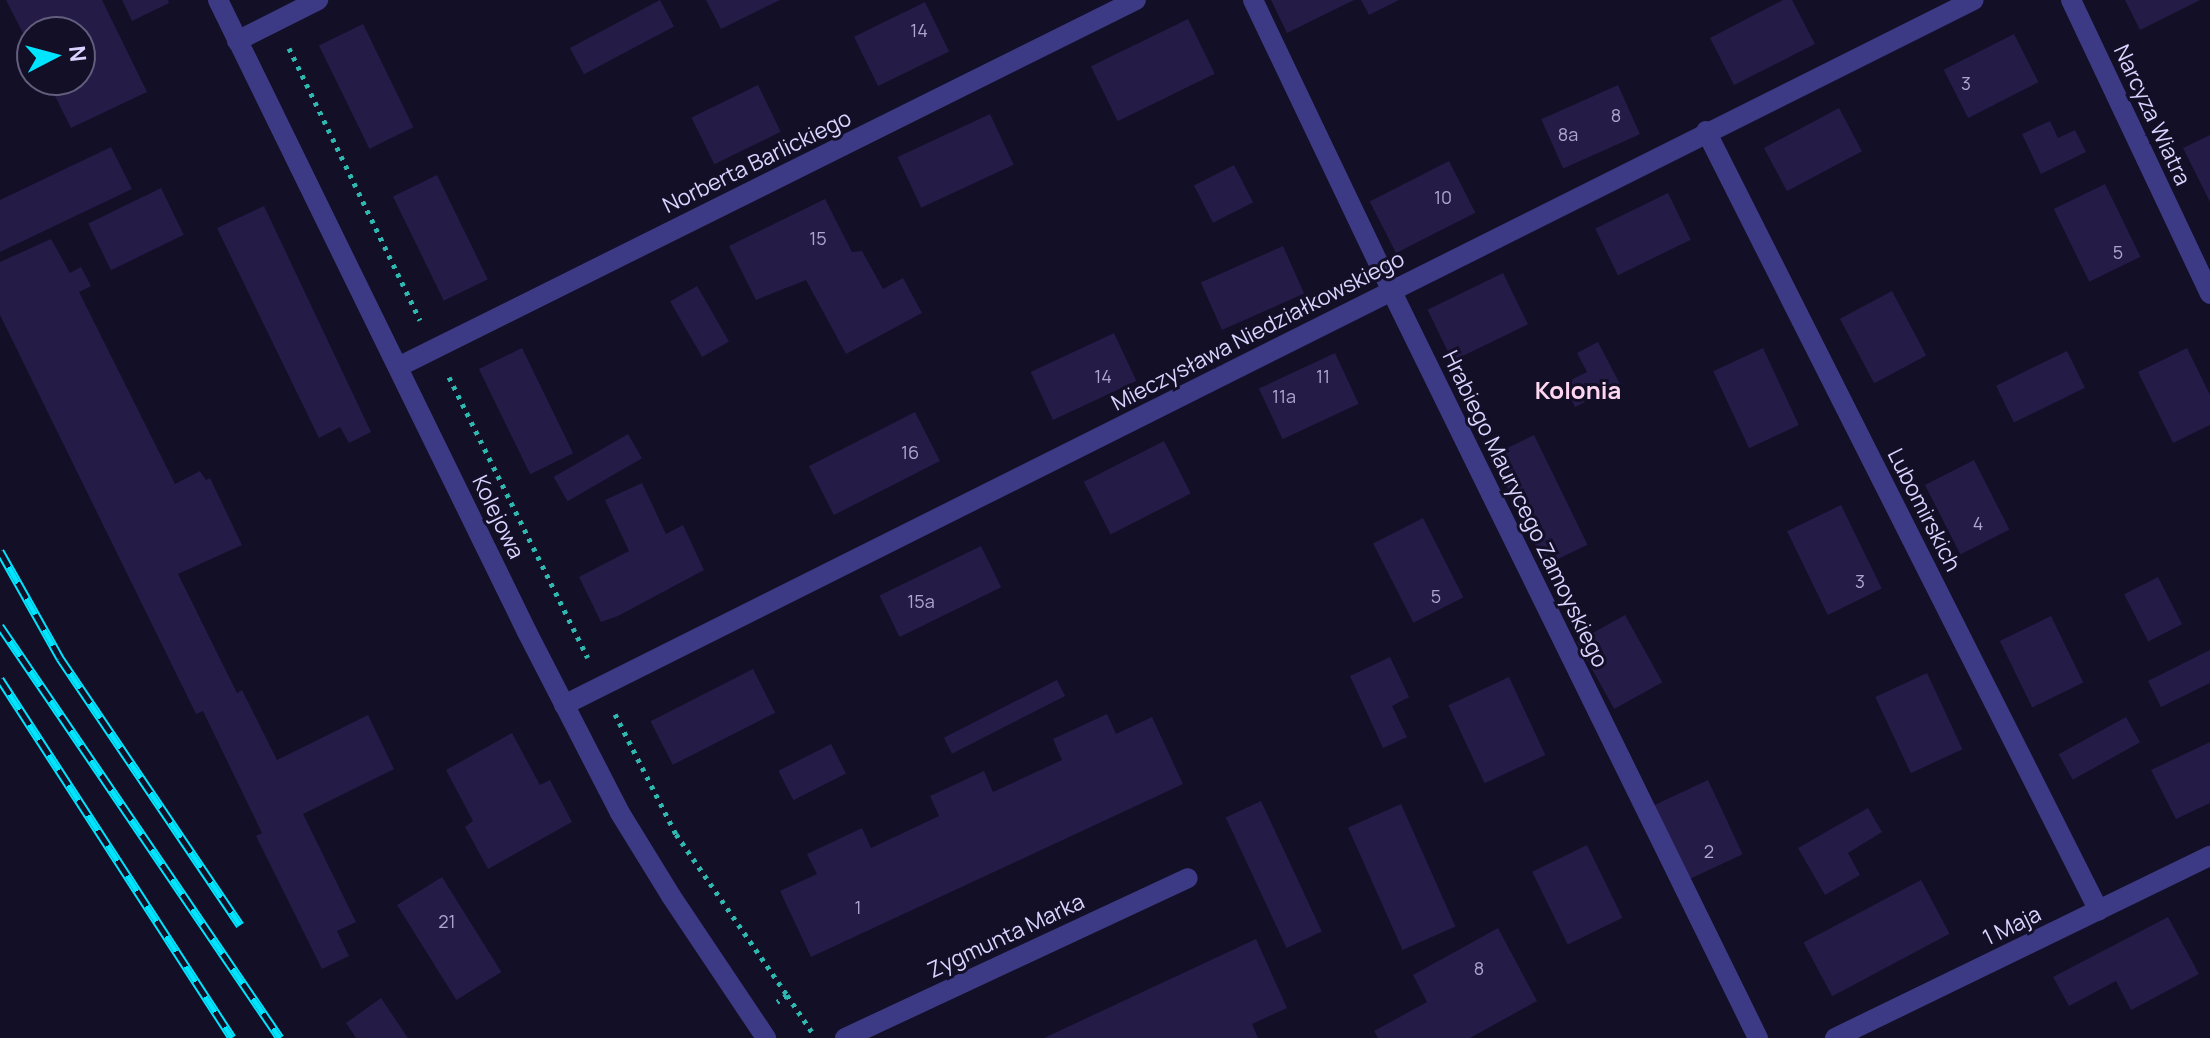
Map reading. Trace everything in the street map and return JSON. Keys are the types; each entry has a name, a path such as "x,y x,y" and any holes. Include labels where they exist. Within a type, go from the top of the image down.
{"street":[{"name":"Kolejowa","path":"218,0 620,813 766,1038"},
{"path":"237,41 318,0"},
{"name":"Norberta Barlickiego","path":"398,367 1136,0"},
{"name":"Hrabiego Maurycego Zamoyskiego","path":"1253,0 1392,292 1758,1038"},
{"name":"Mieczysława Niedziałkowskiego","path":"564,705 1392,292 1706,131 1974,0"},
{"name":"Narcyza Wiatra","path":"2071,0 2210,294"},
{"name":"Lubomirskich","path":"1706,131 2099,911"},
{"name":"1 Maja","path":"1835,1038 2210,856"},
{"name":"Zygmunta Marka","path":"845,1038 1188,878"}],"path":[{"path":"287,44 423,326"},
{"path":"445,370 590,663"},
{"path":"612,707 676,834 812,1032"},
{"path":"773,1005 787,995"}],"building":[{"path":"6,0 102,0 147,92 71,128 55,96 96,96 96,16 16,16 16,20"},
{"path":"122,0 168,0 169,3 132,21"},
{"path":"660,0 674,26 584,74 570,48"},
{"path":"706,0 780,0 721,29"},
{"path":"1271,0 1354,0 1287,33"},
{"path":"1361,0 1399,0 1369,15"},
{"path":"1783,0 1792,0 1815,44 1734,85 1710,38"},
{"path":"2125,0 2200,0 2140,30"},
{"path":"925,2 949,51 878,86 854,37"},
{"path":"1188,19 1215,74 1118,121 1091,66"},
{"path":"363,24 413,127 369,149 319,45"},
{"path":"2014,34 2039,82 1968,118 1944,70"},
{"path":"758,85 781,132 714,164 691,117"},
{"path":"1618,85 1640,134 1563,168 1541,119"},
{"path":"1839,108 1862,151 1787,191 1764,148"},
{"path":"990,114 1014,165 921,208 898,157"},
{"path":"2050,121 2058,138 2075,130 2086,152 2041,174 2022,134"},
{"path":"2210,135 2210,202 2183,148"},
{"path":"111,147 132,189 0,252 0,200"},
{"path":"1449,161 1475,213 1396,253 1370,201"},
{"path":"1234,165 1253,202 1213,223 1194,185"},
{"path":"437,175 488,279 444,301 393,196"},
{"path":"2105,184 2141,257 2089,282 2054,209"},
{"path":"161,188 184,235 111,270 88,224"},
{"path":"1668,193 1691,240 1618,275 1595,229"},
{"path":"825,199 852,252 862,251 883,289 903,278 922,313 846,354 806,280 756,300 729,246"},
{"path":"264,206 371,432 349,443 340,427 319,438 217,228"},
{"path":"51,239 70,273 81,267 91,286 79,292 175,484 200,471 206,480 210,478 242,545 178,574 237,693 242,690 277,760 368,715 394,769 303,814 356,922 337,931 349,956 322,969 256,836 262,833 203,711 196,714 0,315 0,262"},
{"path":"1283,246 1304,294 1222,330 1201,283"},
{"path":"1503,273 1528,324 1452,361 1428,310"},
{"path":"697,286 729,341 702,357 670,302"},
{"path":"1892,291 1926,355 1874,383 1840,319"},
{"path":"1114,333 1136,381 1053,420 1031,372"},
{"path":"1598,342 1620,384 1575,407 1563,384 1587,372 1577,353"},
{"path":"522,348 573,453 530,474 479,369"},
{"path":"1763,348 1799,425 1749,448 1713,371"},
{"path":"2187,348 2210,395 2210,425 2173,443 2138,372"},
{"path":"2067,351 2085,388 2014,422 1996,386"},
{"path":"1335,353 1359,404 1283,439 1259,388"},
{"path":"915,412 940,461 834,515 809,466"},
{"path":"628,434 642,458 568,501 554,477"},
{"path":"1534,435 1587,545 1545,565 1492,456"},
{"path":"1164,441 1191,494 1111,534 1084,482"},
{"path":"1974,460 2009,529 1960,554 1925,485"},
{"path":"642,483 666,534 683,525 704,570 601,622 579,577 629,551 605,500"},
{"path":"1841,505 1882,589 1828,615 1787,531"},
{"path":"1423,518 1463,597 1414,623 1373,543"},
{"path":"981,546 1001,587 900,637 879,596"},
{"path":"2158,577 2182,624 2148,641 2124,594"},
{"path":"1625,615 1662,682 1614,709 1577,642"},
{"path":"2051,616 2083,683 2032,707 2000,641"},
{"path":"2210,650 2210,683 2161,707 2148,681"},
{"path":"1390,657 1409,697 1392,706 1407,737 1383,748 1350,676"},
{"path":"753,669 775,713 673,765 651,721"},
{"path":"1927,673 1962,749 1911,773 1875,697"},
{"path":"1509,677 1545,755 1485,783 1448,705"},
{"path":"1057,680 1065,696 952,754 944,738"},
{"path":"1107,714 1116,734 1152,717 1183,784 811,957 780,891 817,874 807,854 862,828 871,848 939,816 930,796 984,771 993,792 1062,760 1053,739"},
{"path":"2126,717 2140,742 2073,780 2059,754"},
{"path":"512,733 540,785 550,780 572,822 488,869 465,827 473,821 446,770"},
{"path":"2210,742 2210,803 2176,819 2151,770"},
{"path":"831,744 846,773 793,800 778,771"},
{"path":"1708,780 1743,854 1689,879 1655,805"},
{"path":"1261,801 1322,932 1287,948 1226,817"},
{"path":"1401,804 1456,926 1403,950 1348,828"},
{"path":"1868,808 1882,832 1848,853 1860,875 1825,895 1798,848"},
{"path":"1587,845 1623,918 1568,945 1532,872"},
{"path":"442,877 501,972 456,1000 397,905"},
{"path":"1921,880 1950,934 1832,996 1804,942"},
{"path":"2168,917 2199,974 2131,1010 2116,981 2069,1006 2053,977"},
{"path":"1498,928 1537,1001 1470,1038 1378,1038 1374,1031 1427,1002 1413,975"},
{"path":"1256,939 1287,1008 1252,1024 1258,1038 1044,1038"},
{"path":"381,998 408,1038 356,1038 346,1023"}],"railway":[{"path":"0,551 60,658 240,925"},
{"path":"0,626 280,1038"},
{"path":"0,679 232,1038"}],"district":[{"name":"Kolonia","path":"1578,390"}]}
